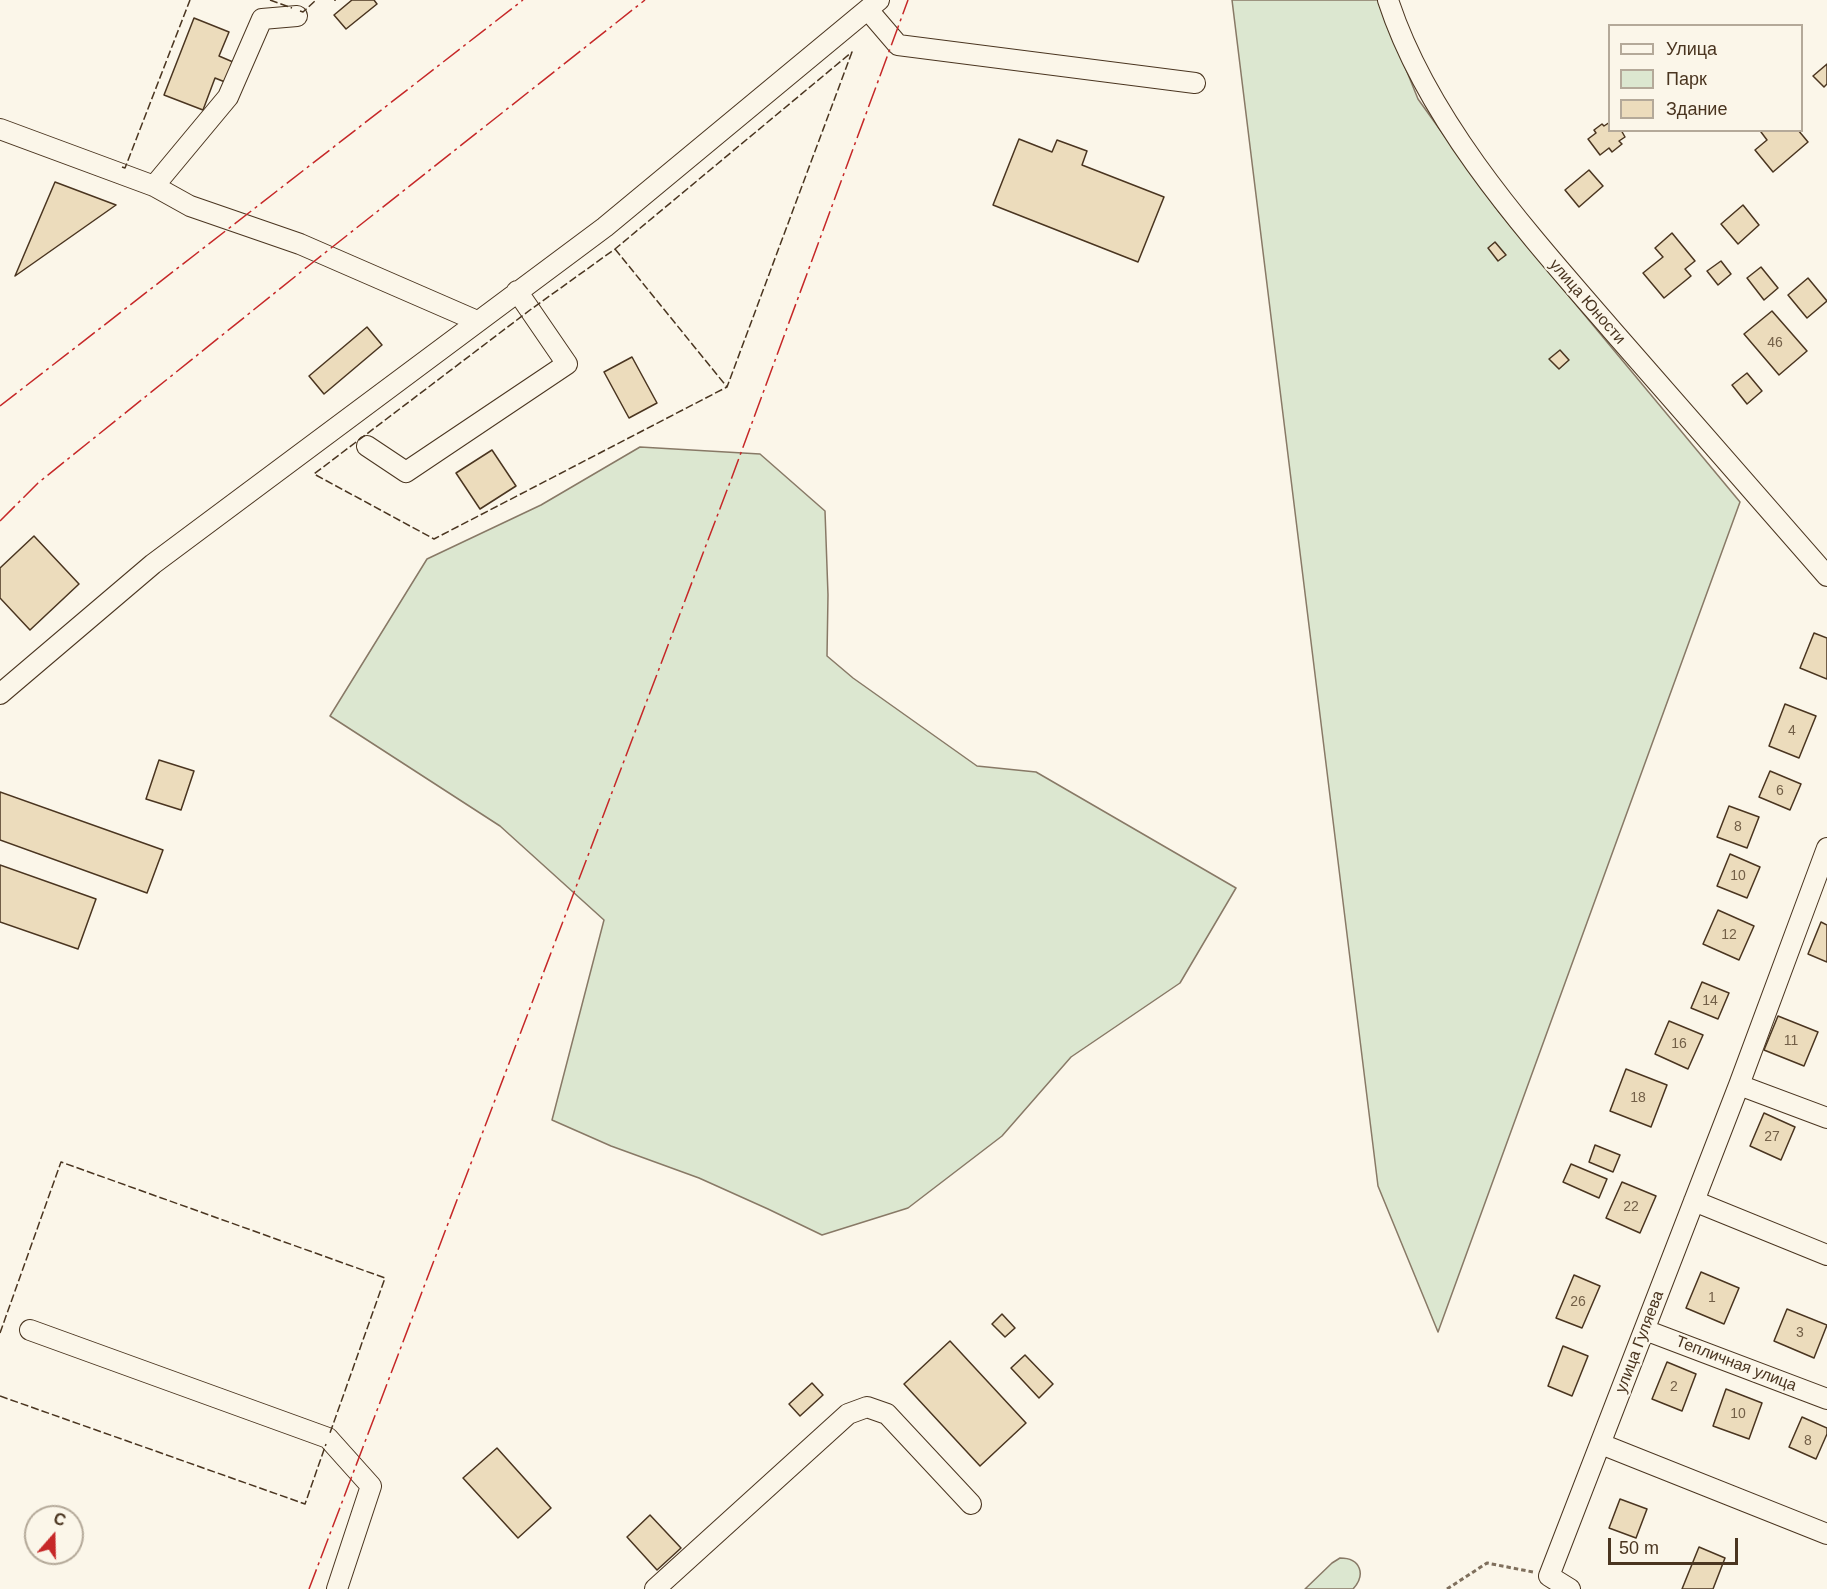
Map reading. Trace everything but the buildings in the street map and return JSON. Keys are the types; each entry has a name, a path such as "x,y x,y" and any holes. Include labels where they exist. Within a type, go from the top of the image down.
{"street":[{"name":"улица Юности","path":"1388,0 1396,27 1439,111 1506,206 1680,410 1827,576"},
{"path":"0,694 153,564 605,227 874,5 898,45 1195,83"},
{"path":"154,186 228,98 262,19 297,16"},
{"path":"0,129 154,186 190,206 300,244 477,321"},
{"path":"367,447 406,472 567,364 517,291"},
{"name":"улица Гуляева","path":"1549,1576 1739,1084 1827,848"},
{"path":"1739,1084 1827,1118"},
{"path":"1694,1201 1827,1255"},
{"path":"30,1330 328,1438 371,1485 337,1589"},
{"name":"Тепличная улица","path":"1645,1330 1827,1399"},
{"path":"655,1589 848,1414 867,1407 887,1414 971,1504"},
{"path":"1600,1444 1827,1534"},
{"path":"1549,1576 1570,1589"}],"path":[{"path":"1447,1589 1487,1563 1549,1576"}],"green space":[{"path":"1232,0 1378,0 1418,99 1499,212 1740,502 1438,1332 1378,1186"},
{"path":"640,447 760,454 825,511 828,595 827,656 853,678 977,766 1036,772 1236,888 1180,983 1071,1057 1002,1136 908,1208 822,1235 699,1178 611,1146 552,1120 604,920 500,826 330,716 427,559 541,505"},
{"path":"1340,1558 1353,1561 1359,1568 1359,1578 1353,1589 1305,1589 1332,1563"}],"fence":[{"path":"122,167 125,168 190,0"},
{"path":"270,0 292,8"},
{"path":"300,11 303,12 316,0"},
{"path":"852,52 727,387 434,539 314,474 530,310 615,249 852,52"},
{"path":"615,249 727,387"},
{"path":"0,1333 61,1162 385,1278 330,1433"},
{"path":"0,1396 305,1504 326,1444"}],"power":[{"path":"0,406 523,0"},
{"path":"0,521 38,483 645,0"},
{"path":"309,1589 732,477 908,0"}]}
